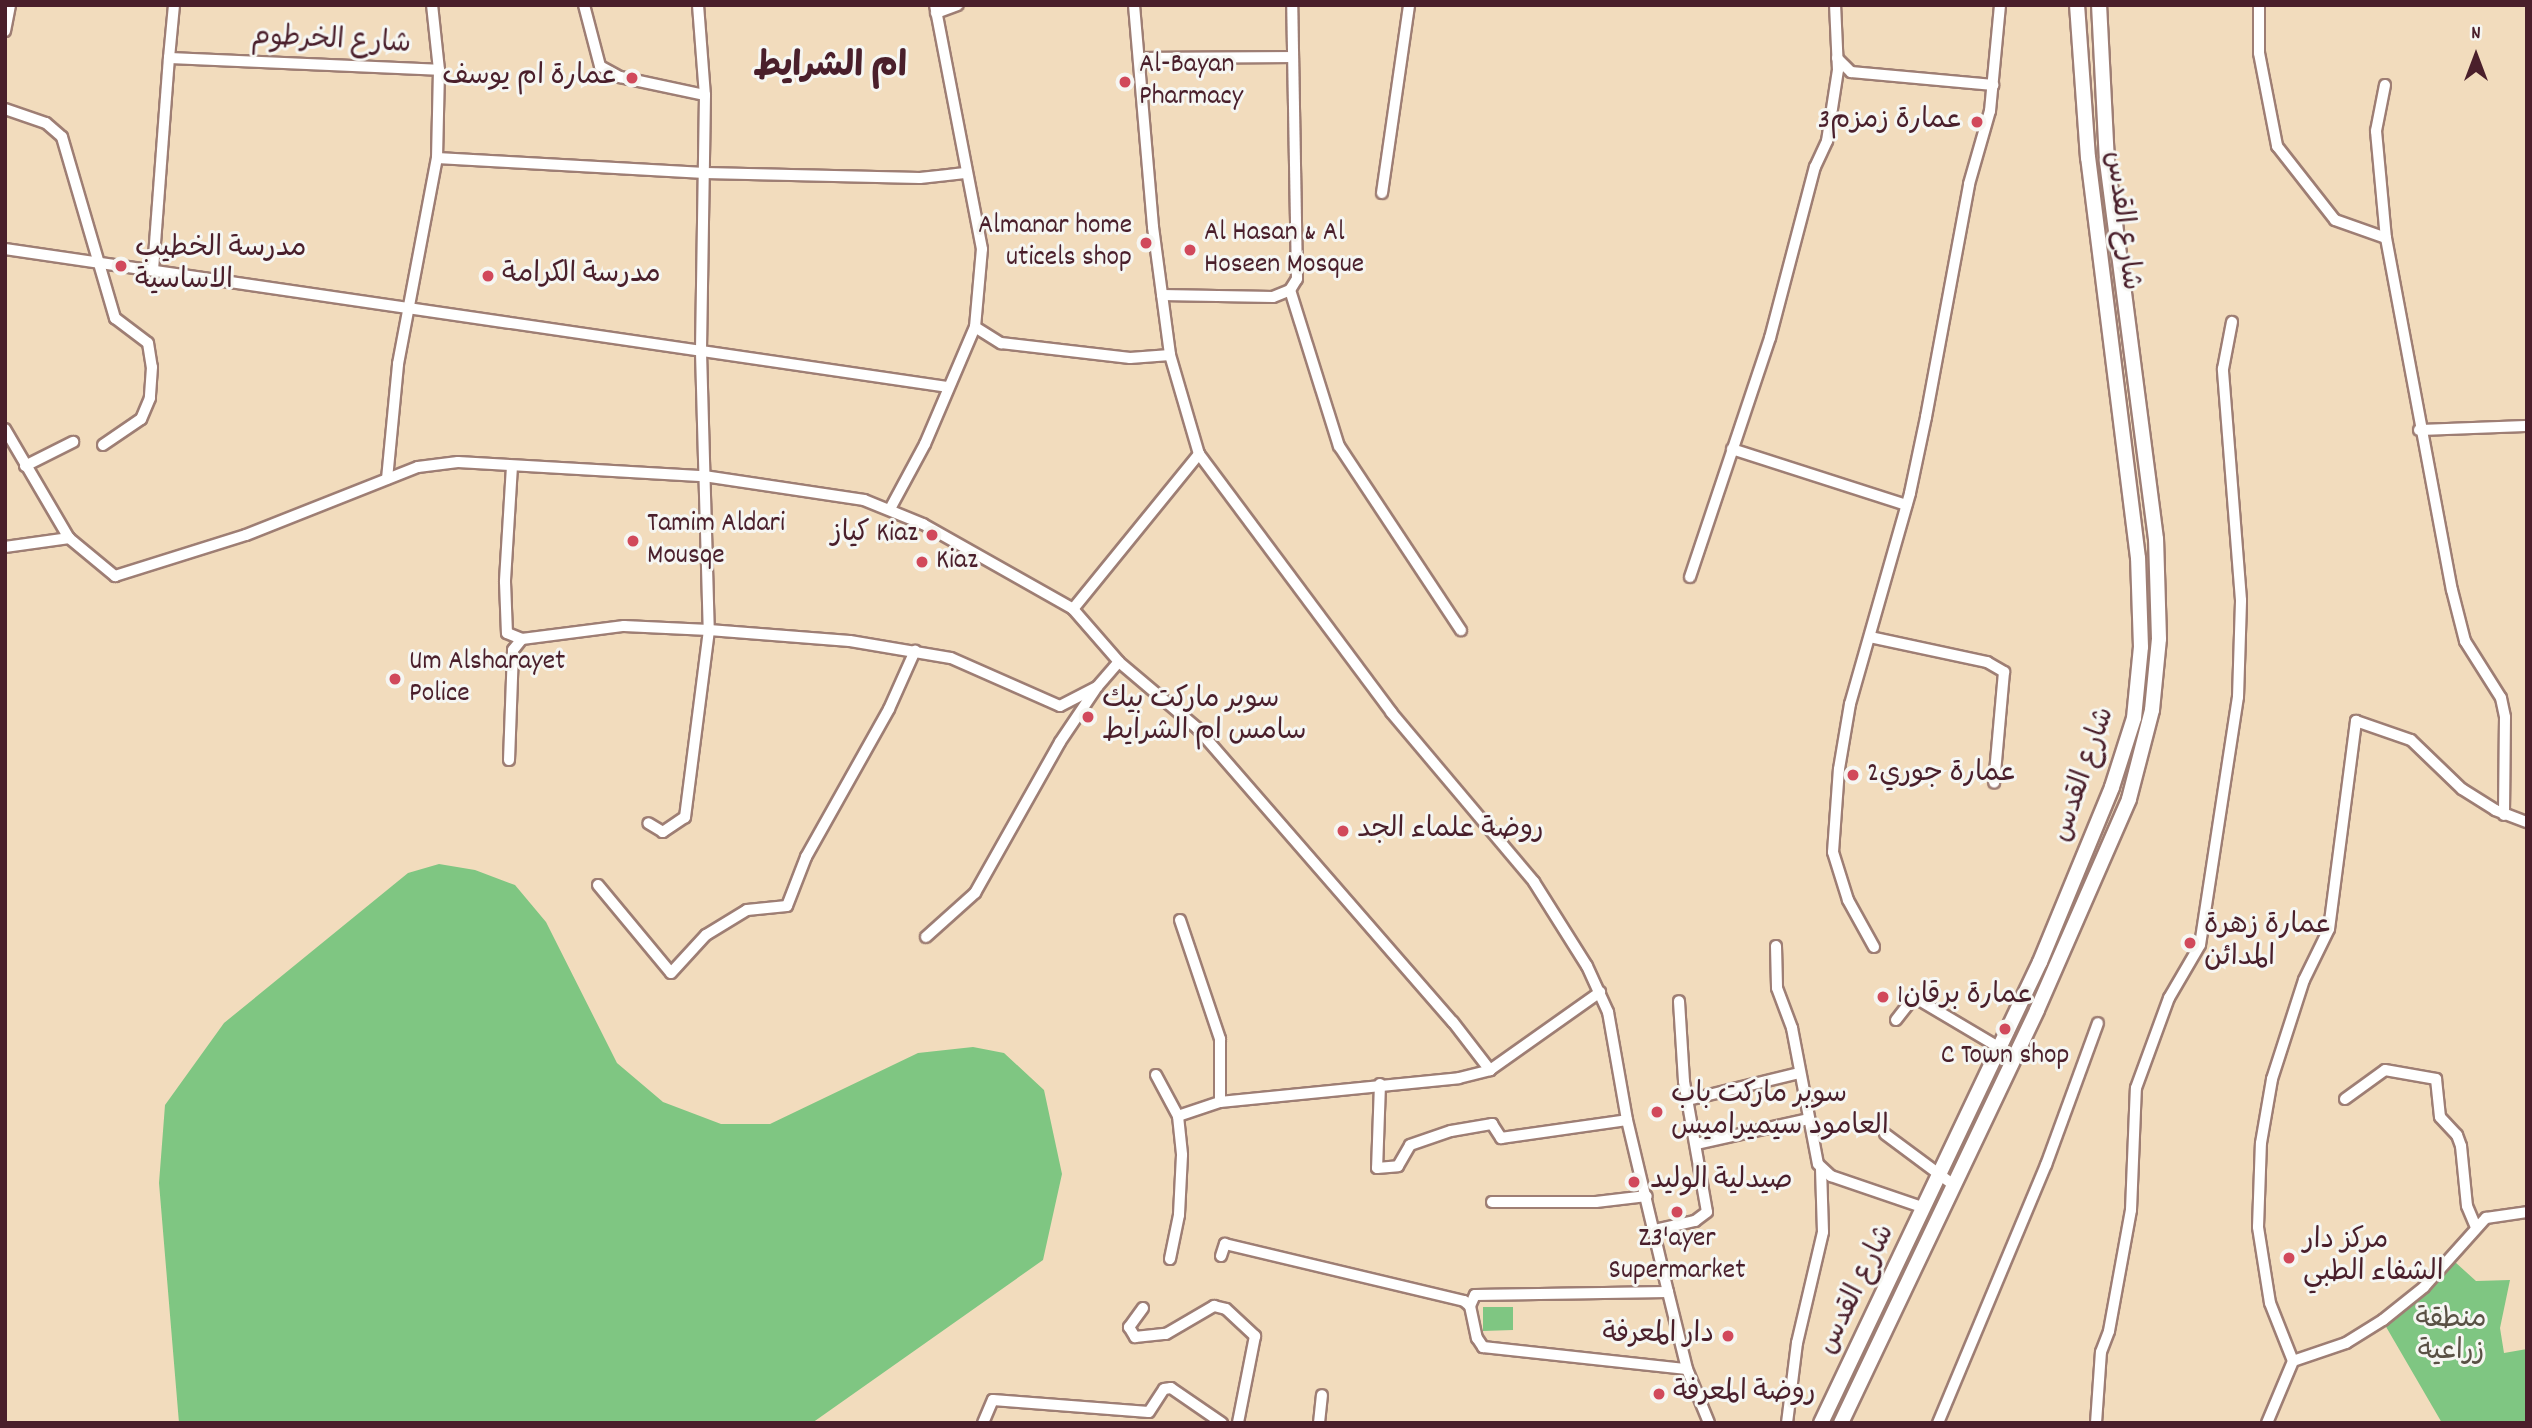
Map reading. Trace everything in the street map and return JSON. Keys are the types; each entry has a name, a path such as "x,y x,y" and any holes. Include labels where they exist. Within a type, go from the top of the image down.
{"main road":[{"name":"شارع القدس","path":"1821,1423 2000,1048 2112,787 2136,706 2141,647 2138,558 2088,158 2077,5"},
{"name":"شارع القدس","path":"1841,1423 1955,1186 2129,799 2152,710 2159,639 2156,539 2107,162 2099,5"},
{"path":"2088,158 2107,162"}],"street":[{"path":"5,31 10,5"},
{"path":"153,271 174,5"},
{"path":"432,5 439,70"},
{"path":"584,5 600,66 620,76 705,95"},
{"path":"648,823 663,832 685,817 709,630 701,352 705,95 698,5"},
{"path":"890,509 925,444 947,387 975,327 982,249 935,9 958,5"},
{"path":"1134,5 1170,355 1199,454 1391,712 1534,882 1600,992 1608,1012 1627,1120 1687,1369 1709,1423"},
{"path":"1162,295 1273,298 1290,290 1297,279 1292,5"},
{"path":"1382,193 1409,5"},
{"path":"1690,576 1770,338 1815,167 1827,141 1837,58 1835,5"},
{"path":"1874,947 1848,900 1833,852 1832,825 1850,704 1906,505 1951,296 1969,184 1993,85 2000,5"},
{"path":"2259,5 2259,53 2277,146 2335,220 2386,238"},
{"path":"1140,58 1292,57"},
{"name":"شارع الخرطوم","path":"169,58 439,70 437,158 408,307 387,479"},
{"path":"1837,58 1851,72 1993,85"},
{"path":"2385,85 2376,131 2386,238 2406,332 2419,430 2465,641 2501,698 2505,717 2504,815"},
{"path":"5,109 46,123 62,137 115,318 148,344 152,367 150,398 141,419 103,445"},
{"path":"437,158 705,173 920,177 965,173"},
{"path":"5,248 947,387"},
{"path":"1290,290 1339,446 1461,629"},
{"path":"2096,1423 2101,1352 2109,1331 2131,1210 2136,1088 2169,998 2200,946 2238,697 2241,600 2223,369 2232,322"},
{"path":"975,327 1001,343 1130,358 1170,355"},
{"path":"2419,430 2527,426"},
{"path":"5,429 69,538 115,576 246,535 418,467 458,462 704,476 864,500 890,509 1073,609 1119,662 1197,728 1454,1022 1490,1070"},
{"path":"25,466 73,442"},
{"path":"1732,449 1906,505"},
{"path":"1073,609 1199,454"},
{"path":"512,466 505,582 507,633 522,639 624,625 709,630 951,657 1060,706 1097,687"},
{"path":"5,547 69,538"},
{"path":"1870,637 1987,662 2004,672 1994,783"},
{"path":"509,760 513,650 522,639"},
{"path":"598,885 671,973 706,935 747,910 787,906 806,857 889,709 915,651"},
{"path":"926,937 975,893 1060,742 1097,687 1119,662"},
{"path":"2267,1423 2293,1361 2270,1303 2258,1227 2261,1143 2272,1079 2304,980 2329,929 2356,722 2411,740 2462,789 2504,815 2527,822"},
{"path":"1180,920 1220,1039 1220,1102"},
{"path":"1776,946 1777,988 1792,1028 1821,1170 1823,1232 1797,1343 1787,1423"},
{"path":"1178,1116 1220,1102 1460,1077 1490,1070 1600,992"},
{"path":"1896,1020 1914,997 2000,1048"},
{"path":"1655,1230 1695,1222 1707,1212 1688,1100 1679,1001"},
{"path":"1938,1423 2046,1165 2098,1023"},
{"path":"2345,1099 2385,1070 2436,1079 2441,1117 2457,1135 2461,1146 2466,1206 2476,1227"},
{"path":"1688,1100 1800,1073"},
{"path":"1156,1074 1178,1116 1182,1155 1179,1215 1170,1259"},
{"path":"1380,1084 1377,1168 1398,1166 1409,1145 1451,1131 1492,1124 1501,1138 1627,1120"},
{"path":"1696,1144 1809,1119"},
{"path":"1885,1134 1931,1166 1939,1178 1955,1186"},
{"path":"1821,1170 1925,1208"},
{"path":"1492,1202 1597,1202 1647,1196"},
{"path":"2293,1361 2346,1343 2384,1320 2439,1272 2486,1218 2527,1212"},
{"path":"1221,1256 1225,1244 1464,1301 1470,1306"},
{"path":"1668,1292 1475,1295 1470,1306 1476,1338 1483,1347 1687,1369"},
{"path":"1143,1308 1129,1327 1135,1337 1166,1334 1214,1306 1226,1309 1255,1336 1238,1423"},
{"path":"983,1423 993,1400 1149,1412 1164,1389 1171,1388 1222,1423"},
{"path":"1319,1423 1322,1395"}],"green space":[{"path":"439,864 475,870 515,885 546,922 617,1063 663,1102 721,1124 770,1124 918,1053 973,1047 1004,1053 1044,1090 1062,1174 1043,1260 812,1423 179,1423 159,1183 165,1105 224,1023 408,873"},
{"name":"منطقة زراعية","path":"2455,1262 2476,1281 2510,1280 2500,1328 2504,1353 2527,1349 2527,1423 2442,1423 2385,1325"},
{"path":"1483,1307 1513,1307 1513,1330 1483,1331"}],"place":[{"name":"عمارة ام يوسف","path":"632,78"},
{"name":"Al-Bayan Pharmacy","path":"1125,82"},
{"name":"عمارة زمزم3","path":"1977,122"},
{"name":"Almanar home uticels shop","path":"1146,243"},
{"name":"Al Hasan & Al Hoseen Mosque","path":"1190,250"},
{"name":"مدرسة الخطيب الاساسية","path":"121,266"},
{"name":"مدرسة الكرامة","path":"488,276"},
{"name":"كياز Kiaz","path":"932,535"},
{"name":"Tamim Aldari Mousqe","path":"633,541"},
{"name":"Kiaz","path":"922,562"},
{"name":"Um Alsharayet Police","path":"395,679"},
{"name":"سوبر ماركت بيك سامس ام الشرايط","path":"1088,717"},
{"name":"عمارة جوري2","path":"1853,775"},
{"name":"روضة علماء الجد","path":"1343,831"},
{"name":"عمارة زهرة المدائن","path":"2190,943"},
{"name":"1عمارة برقان","path":"1883,997"},
{"name":"C Town shop","path":"2005,1029"},
{"name":"سوبر ماركت باب العامود سيميراميس","path":"1657,1112"},
{"name":"صيدلية الوليد","path":"1634,1182"},
{"name":"Z3'ayer Supermarket","path":"1677,1212"},
{"name":"مركز دار الشفاء الطبي","path":"2289,1258"},
{"name":"دار المعرفة","path":"1728,1336"},
{"name":"روضة المعرفة","path":"1659,1394"}],"district":[{"name":"ام الشرايط","path":"830,68"}]}
